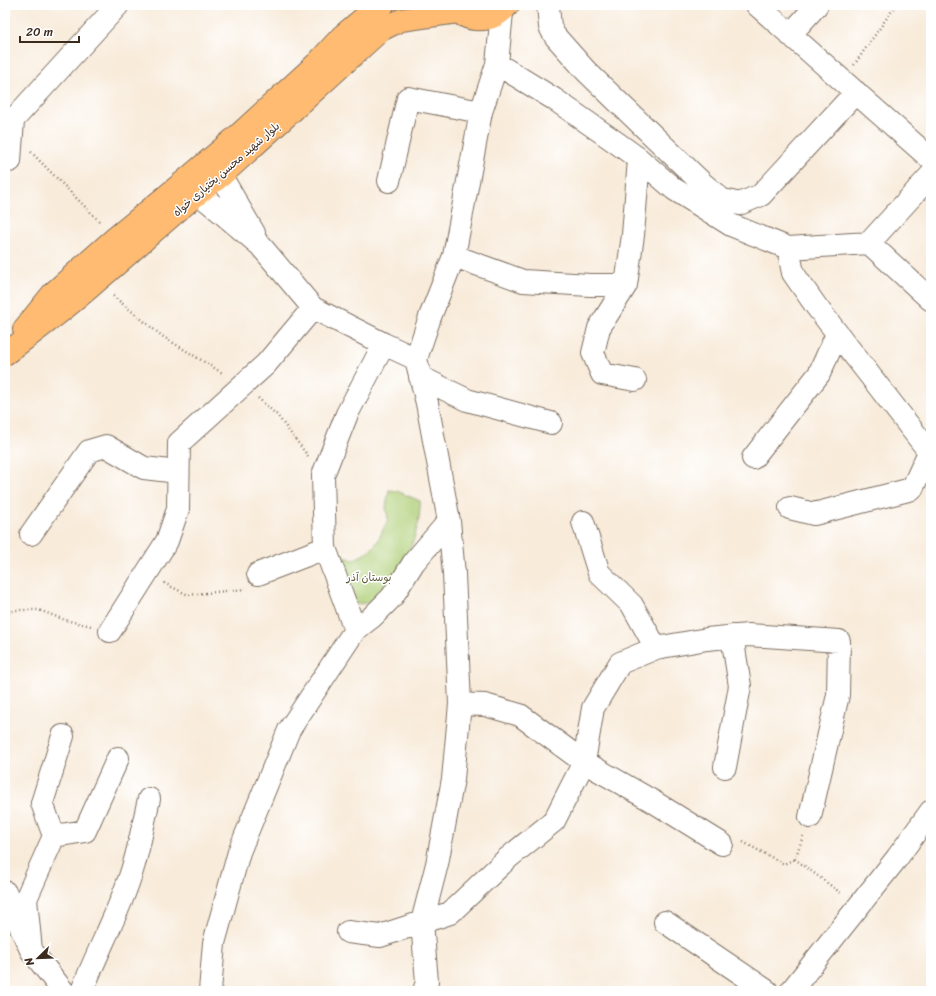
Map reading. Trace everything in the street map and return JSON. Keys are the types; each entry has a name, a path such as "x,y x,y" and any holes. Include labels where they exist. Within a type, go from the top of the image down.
{"main road":[{"name":"بلوار شهید محسن بختیاری خواه","path":"214,169 341,37 373,10 383,5"},
{"path":"455,9 465,17 483,20 492,18 505,8"},
{"name":"بلوار شهید محسن بختیاری خواه","path":"5,350 34,318 53,293 115,238 189,189 381,30 401,20 455,9"},
{"name":"بلوار شهید محسن بختیاری خواه","path":"5,354 41,328 96,282 144,238 189,189"}],"street":[{"path":"11,151 13,120 118,5"},
{"path":"548,5 550,27 555,36 581,65 696,178 721,199 739,204 760,195 849,87"},
{"path":"757,5 931,159"},
{"path":"790,35 817,5"},
{"path":"431,988 422,922 437,864 453,779 460,704 454,574 449,521 418,368 454,256 481,112 497,64 505,8"},
{"path":"497,64 554,99 639,159 674,190 731,225 788,248 869,243 931,175"},
{"path":"389,181 408,98 481,112"},
{"path":"635,380 602,374 593,353 599,328 626,285 633,234 639,159"},
{"path":"214,169 249,223 260,245"},
{"path":"189,189 260,245 313,308 384,344 467,400 551,423"},
{"path":"869,243 931,300"},
{"path":"788,248 793,273 837,334 930,453 912,489 814,514 790,508"},
{"path":"454,256 523,281 590,285 626,285"},
{"path":"110,631 167,541 178,509 179,443 266,364 313,308"},
{"path":"753,458 819,374 837,334"},
{"path":"355,630 325,548 323,475 347,414 384,344"},
{"path":"30,534 89,451 106,446 144,468 178,472"},
{"path":"210,991 214,943 239,852 289,730 355,630 372,617 392,597 414,562 449,521"},
{"path":"583,522 599,573 632,605 656,648"},
{"path":"258,574 325,548"},
{"path":"348,932 380,936 450,913 508,858 554,821 584,762 593,708 620,663 656,648 707,638 748,635 839,641 838,695 810,817"},
{"path":"725,767 740,686 732,636"},
{"path":"460,704 485,705 520,716 584,762 654,802 722,844"},
{"path":"31,950 26,899 54,836 42,803 63,736"},
{"path":"54,836 85,830 118,758"},
{"path":"82,991 124,894 134,864 149,799"},
{"path":"791,991 897,858 931,811"},
{"path":"5,892 31,950 63,991"},
{"path":"665,922 767,991"}],"path":[{"path":"849,87 896,5"},
{"path":"11,151 34,154 115,238"},
{"path":"96,282 162,336 242,385 277,415 323,475"},
{"path":"146,575 188,595 245,589 258,574"},
{"path":"5,614 16,610 39,610 65,620 110,631"},
{"path":"722,844 736,838 784,864 796,859 810,817"},
{"path":"796,859 859,906"}],"green space":[{"name":"بوستان آذر","path":"389,490 397,491 420,501 420,513 415,535 406,557 394,577 381,594 369,602 356,604 333,551 353,560 370,551 378,541 388,519 386,507"}]}
